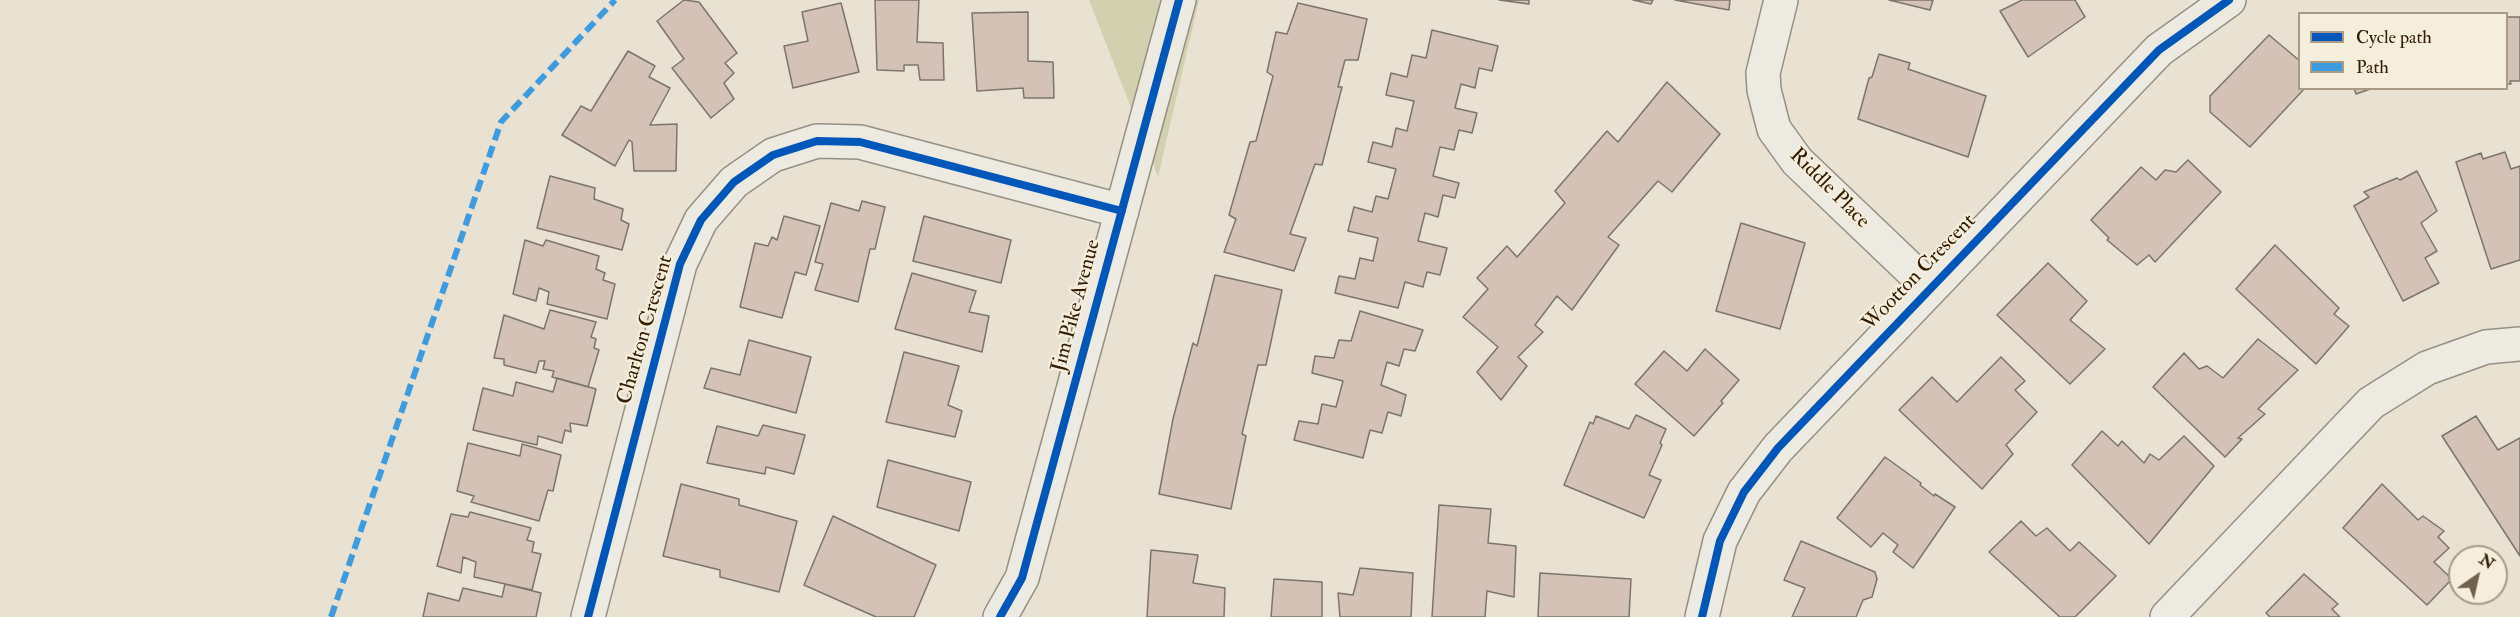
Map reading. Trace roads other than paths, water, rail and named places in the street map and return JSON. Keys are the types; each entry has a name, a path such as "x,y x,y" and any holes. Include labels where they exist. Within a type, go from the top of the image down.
{"street":[{"name":"Jim Pike Avenue","path":"1000,617 1022,578 1179,0"},
{"name":"Riddle Place","path":"1781,0 1764,73 1764,90 1774,129 1797,161 1930,288"},
{"name":"Wootton Crescent","path":"1702,617 1720,541 1744,492 1778,448 2159,50 2229,0"},
{"name":"Charlton Crescent","path":"588,617 680,264 701,220 734,182 773,155 817,141 860,142 1122,211"},
{"path":"2167,617 2371,404 2427,368 2486,347 2520,344"},
{"name":"Jim Pike Avenue","path":"1022,578 1022,617"}]}
